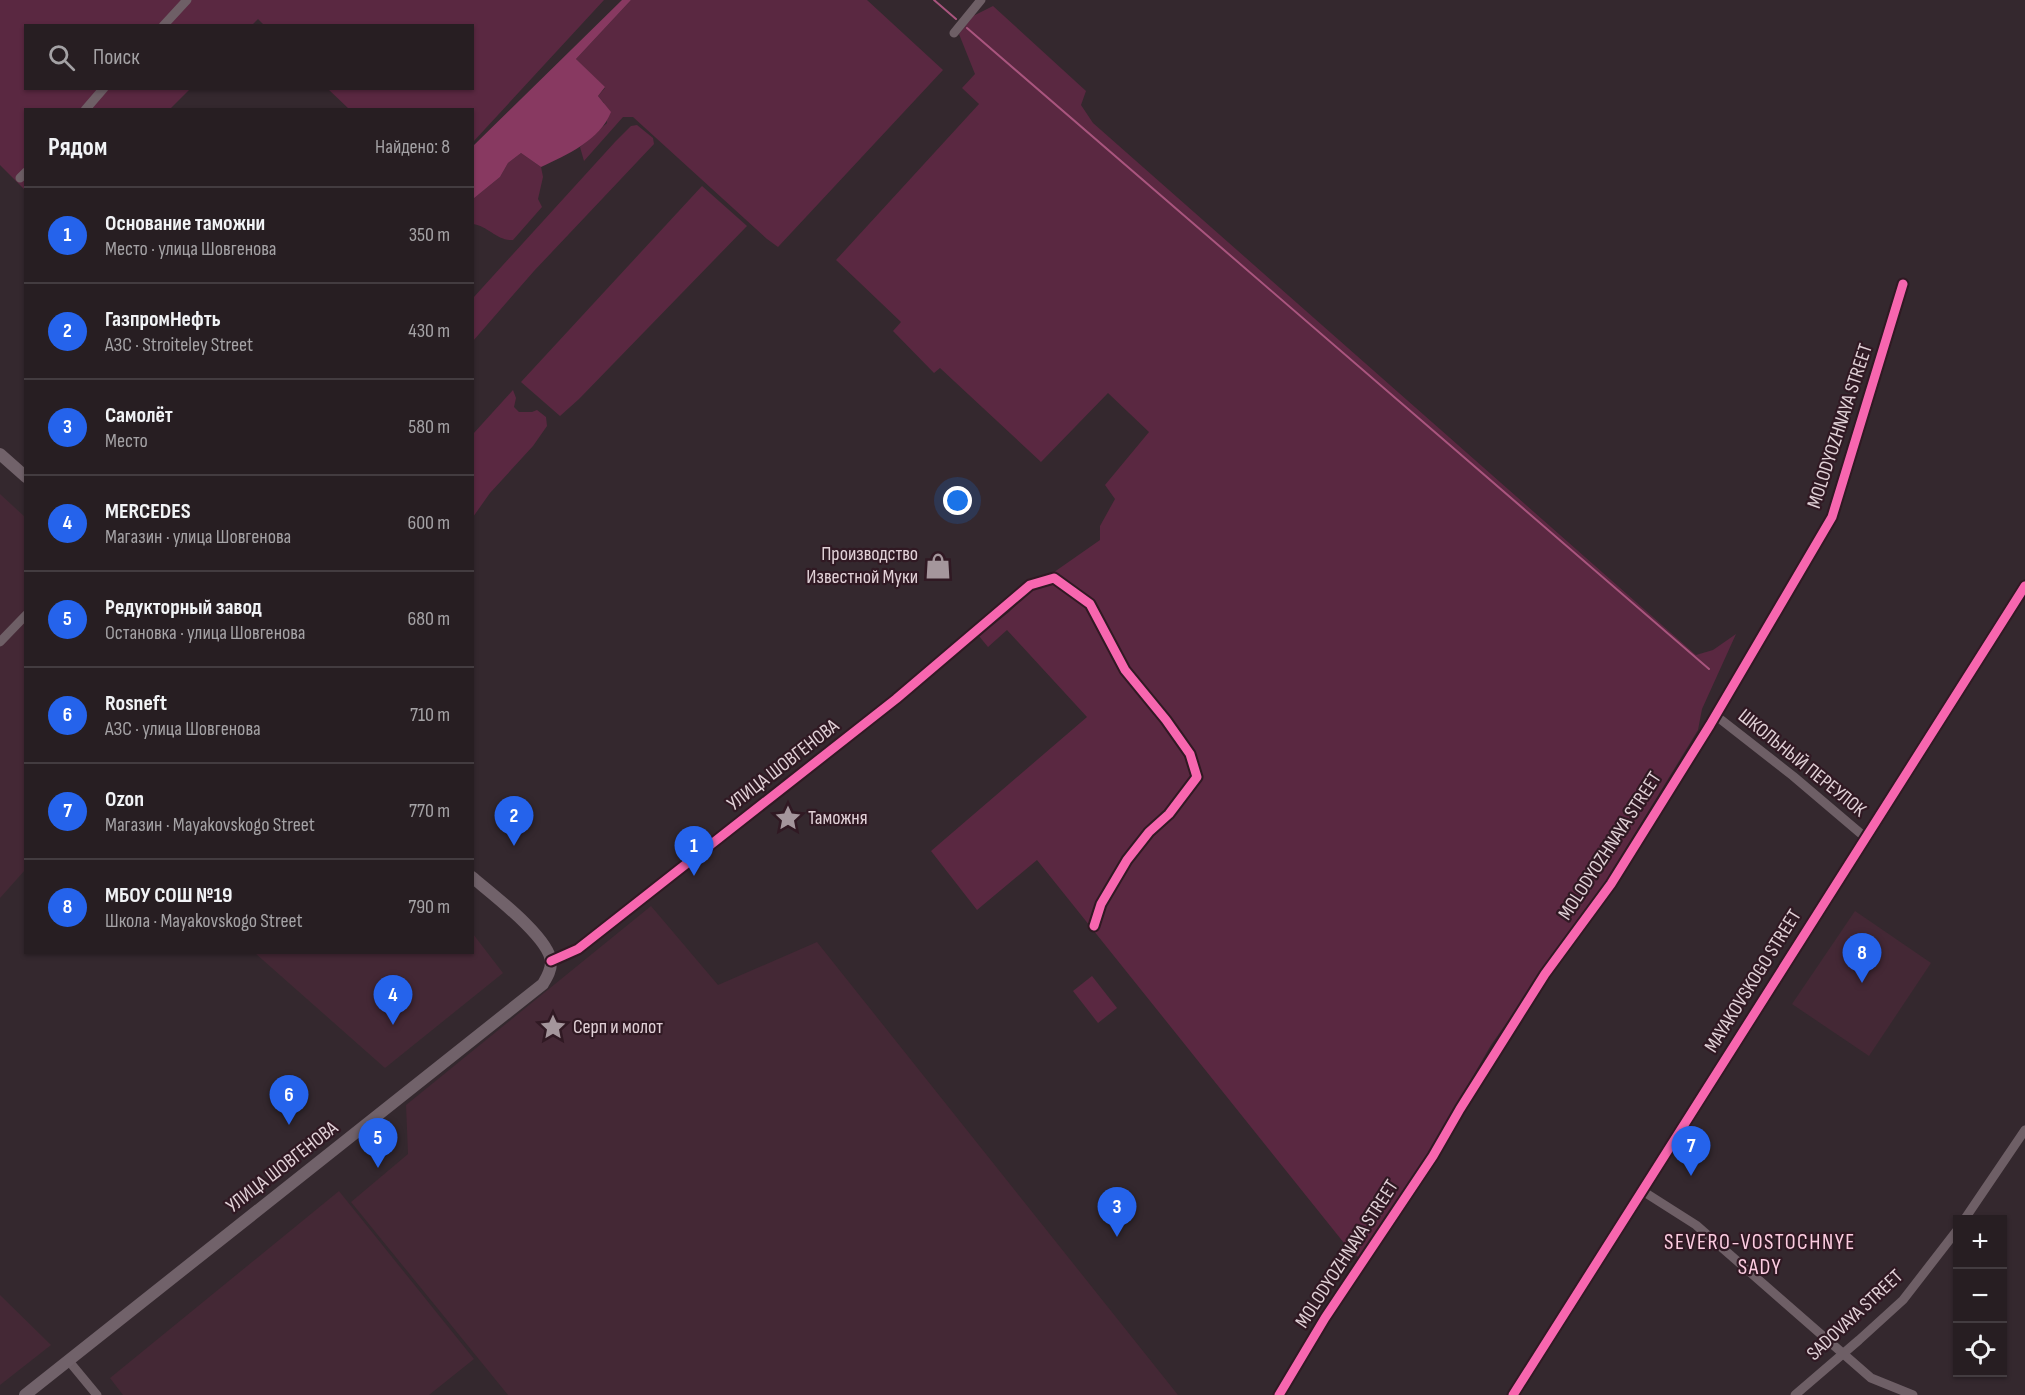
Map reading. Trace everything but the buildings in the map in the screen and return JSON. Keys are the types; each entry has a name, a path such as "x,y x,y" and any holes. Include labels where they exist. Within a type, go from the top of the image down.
{"street":[{"path":"165,24 187,0"},
{"path":"954,33 981,0"},
{"path":"86,108 102,90"},
{"name":"MOLODYOZHNAYA STREET","path":"1279,1395 1325,1318 1432,1156 1545,974 1611,884 1715,715 1832,517 1903,284"},
{"path":"0,454 24,475"},
{"name":"УЛИЦА ШОВГЕНОВА","path":"26,1395 543,984 550,972 550,957 578,949 896,699 1030,585 1054,578 1090,604 1125,670 1166,720 1190,754 1197,777 1169,814 1149,832 1126,860 1101,904 1094,926"},
{"name":"MAYAKOVSKOGO STREET","path":"1513,1395 2025,586"},
{"path":"0,642 24,617"},
{"name":"ШКОЛЬНЫЙ ПЕРЕУЛОК","path":"1715,715 1793,776 1866,838"},
{"path":"474,879 540,937 550,957"},
{"path":"1967,1215 2025,1130"},
{"path":"1641,1190 1696,1226 1871,1378 1913,1395"},
{"name":"SADOVAYA STREET","path":"1795,1395 1903,1299 1953,1235"},
{"path":"68,1360 97,1395"}],"shaded area":[{"path":"0,0 604,0 474,141 474,108 348,108 329,90 474,90 474,24 263,24 258,19 253,24 24,24 24,90 189,90 171,108 24,108 24,189 0,165"},
{"path":"622,0 631,0 576,59 605,87 598,96 611,112 606,122 591,139 541,167 521,153 508,163 500,177 474,198 474,145"},
{"path":"631,0 867,0 943,70 778,247 633,117 623,117 584,161 580,147 607,123 604,103 598,96 605,88 576,59"},
{"path":"993,6 1086,91 1081,105 1093,123 1696,655 1713,650 1736,634 1702,709 1698,730 1599,892 1491,1045 1429,1152 1359,1258 1344,1243 1037,860 977,910 931,851 1087,717 1007,630 988,647 979,636 1009,612 1037,584 1100,540 1100,526 1115,499 1105,485 1149,432 1108,393 1041,462 940,368 934,373 893,331 901,322 836,260 979,104 962,88 975,74 959,34 973,16"},
{"path":"637,125 653,138 654,144 534,271 474,340 474,297 631,126"},
{"path":"521,153 541,167 543,177 538,199 542,207 513,240 497,236 474,224 474,198 500,177 508,163"},
{"path":"702,186 747,226 560,416 521,382"},
{"path":"513,390 516,398 514,407 519,412 537,410 546,417 547,426 533,446 490,493 474,516 474,433"},
{"path":"0,494 24,516 24,871 0,898"},
{"path":"651,906 718,985 817,942 1178,1395 508,1395 351,1202 408,1154 406,1105"},
{"path":"1855,911 1931,963 1869,1056 1792,1004"},
{"path":"474,935 503,973 385,1068 256,954 474,954"},
{"path":"1092,976 1117,1008 1098,1023 1073,991"},
{"path":"339,1191 474,1359 429,1395 123,1395 110,1378"},
{"path":"0,1295 51,1345 0,1385"}],"waterway":[{"path":"934,0 956,19"},
{"path":"967,28 1709,669"}],"cycle path":[{"path":"1279,1395 1325,1318 1433,1156 1545,974 1611,884 1710,725 1832,517 1903,284"},
{"path":"551,961 578,949 896,699 1030,585 1054,578 1090,604 1125,670 1166,720 1190,754 1197,777 1169,814 1149,832 1127,860 1101,904 1094,926"},
{"path":"1513,1395 2025,586"}],"place":[{"name":"Производство Известной Муки","path":"938,566"},
{"name":"Таможня","path":"788,818"},
{"name":"ГазпромНефть","path":"514,846"},
{"name":"Основание таможни","path":"694,876"},
{"name":"МБОУ СОШ №19","path":"1862,983"},
{"name":"MERCEDES","path":"393,1025"},
{"name":"Серп и молот","path":"553,1027"},
{"name":"Rosneft","path":"289,1125"},
{"name":"Редукторный завод","path":"378,1168"},
{"name":"Ozon","path":"1691,1176"},
{"name":"Самолёт","path":"1117,1237"}],"district":[{"name":"SEVERO-VOSTOCHNYE SADY","path":"1760,1254"}]}
